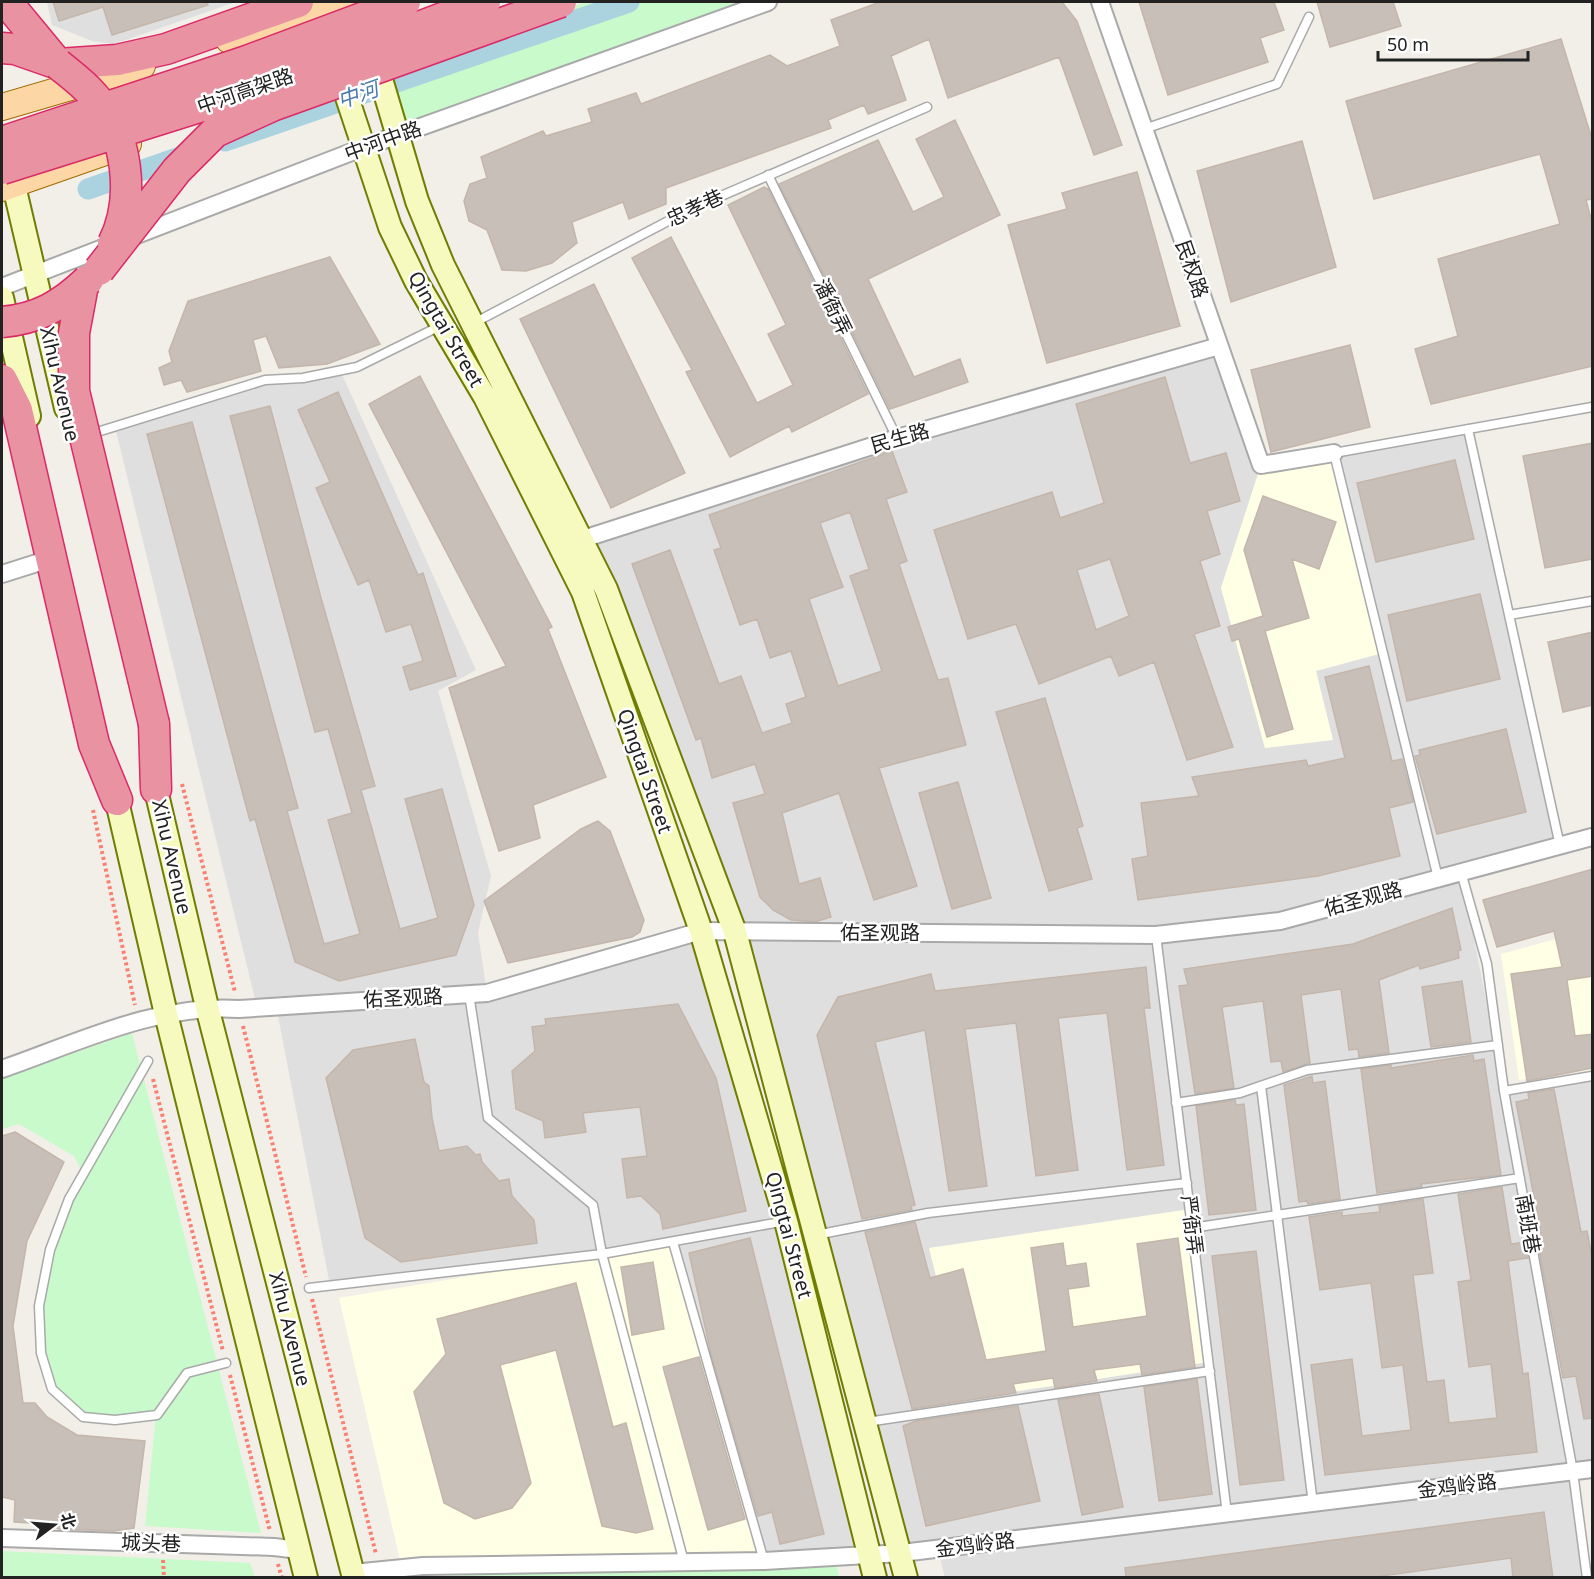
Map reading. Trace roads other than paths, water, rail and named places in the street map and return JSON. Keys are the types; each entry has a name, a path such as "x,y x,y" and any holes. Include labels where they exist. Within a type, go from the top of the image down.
{"highway":[{"path":"10,2 15,12 58,64 94,96 118,136 127,182 120,228 91,278 74,333 74,391 168,784"},
{"name":"中河高架路","path":"2,142 244,62 405,2"},
{"name":"中河高架路","path":"6,180 250,92 485,2"},
{"path":"2,322 25,320 66,301 91,278 177,170 215,132 272,106 561,2"},
{"path":"2,48 15,49 58,64 117,60 166,50 314,5"},
{"path":"2,380 17,410 94,744 117,800"}],"main road":[{"path":"2,107 314,5 355,2"},
{"name":"Qingtai Street","path":"360,2 395,128 434,244 471,324 583,539 606,589 735,932 902,1554 906,1578"},
{"path":"6,180 340,78 376,65 520,2"},
{"name":"Qingtai Street","path":"314,5 390,227 416,281 444,324 490,407 583,592 701,932 786,1221 872,1554 875,1578"},
{"name":"Xihu Avenue","path":"2,134 6,180 35,276 168,784 207,1007 354,1575"},
{"name":"Xihu Avenue","path":"2,298 166,1014 306,1578"}],"street":[{"name":"中河中路","path":"2,287 35,276 359,139 768,2"},
{"name":"民权路","path":"1100,2 1261,465 1334,453"},
{"name":"民生路","path":"583,539 897,438 1219,346"},
{"path":"2,574 40,562"},
{"name":"佑圣观路","path":"2,1068 166,1014 207,1007 239,1009 487,993 701,932 1156,935 1280,921 1593,837"},
{"name":"金鸡岭路","path":"354,1575 380,1569 545,1571 684,1562 764,1561 902,1554 1593,1469"},
{"name":"城头巷","path":"2,1538 274,1547 299,1550"}],"lane":[{"path":"1144,129 1276,84 1309,17"},
{"name":"忠孝巷","path":"471,324 691,209 927,107"},
{"name":"潘衙弄","path":"768,176 897,438"},
{"path":"94,433 265,380 303,378 357,367 444,324"},
{"path":"1438,878 1334,453 1593,407"},
{"path":"1468,429 1560,846"},
{"path":"1509,615 1593,601"},
{"name":"南班巷","path":"1461,872 1487,964 1504,1091 1573,1472 1587,1578"},
{"name":"严衙弄","path":"1156,935 1227,1514"},
{"path":"469,994 488,1118 593,1205 602,1254 684,1562"},
{"path":"1176,1103 1240,1093 1307,1070 1498,1045"},
{"path":"148,1061 69,1199 50,1250 39,1306 41,1353 52,1389 83,1417 115,1420 157,1415 187,1373 226,1363"},
{"path":"1504,1091 1593,1076"},
{"path":"1261,1086 1313,1504"},
{"path":"1192,1228 1520,1178"},
{"path":"816,1235 928,1213 1187,1183"},
{"path":"309,1288 602,1254 786,1221"},
{"path":"673,1242 764,1561"},
{"path":"867,1422 1210,1371"}],"waterway":[{"name":"中河","path":"225,141 629,2"},
{"name":"中河","path":"88,189 189,154"}]}
